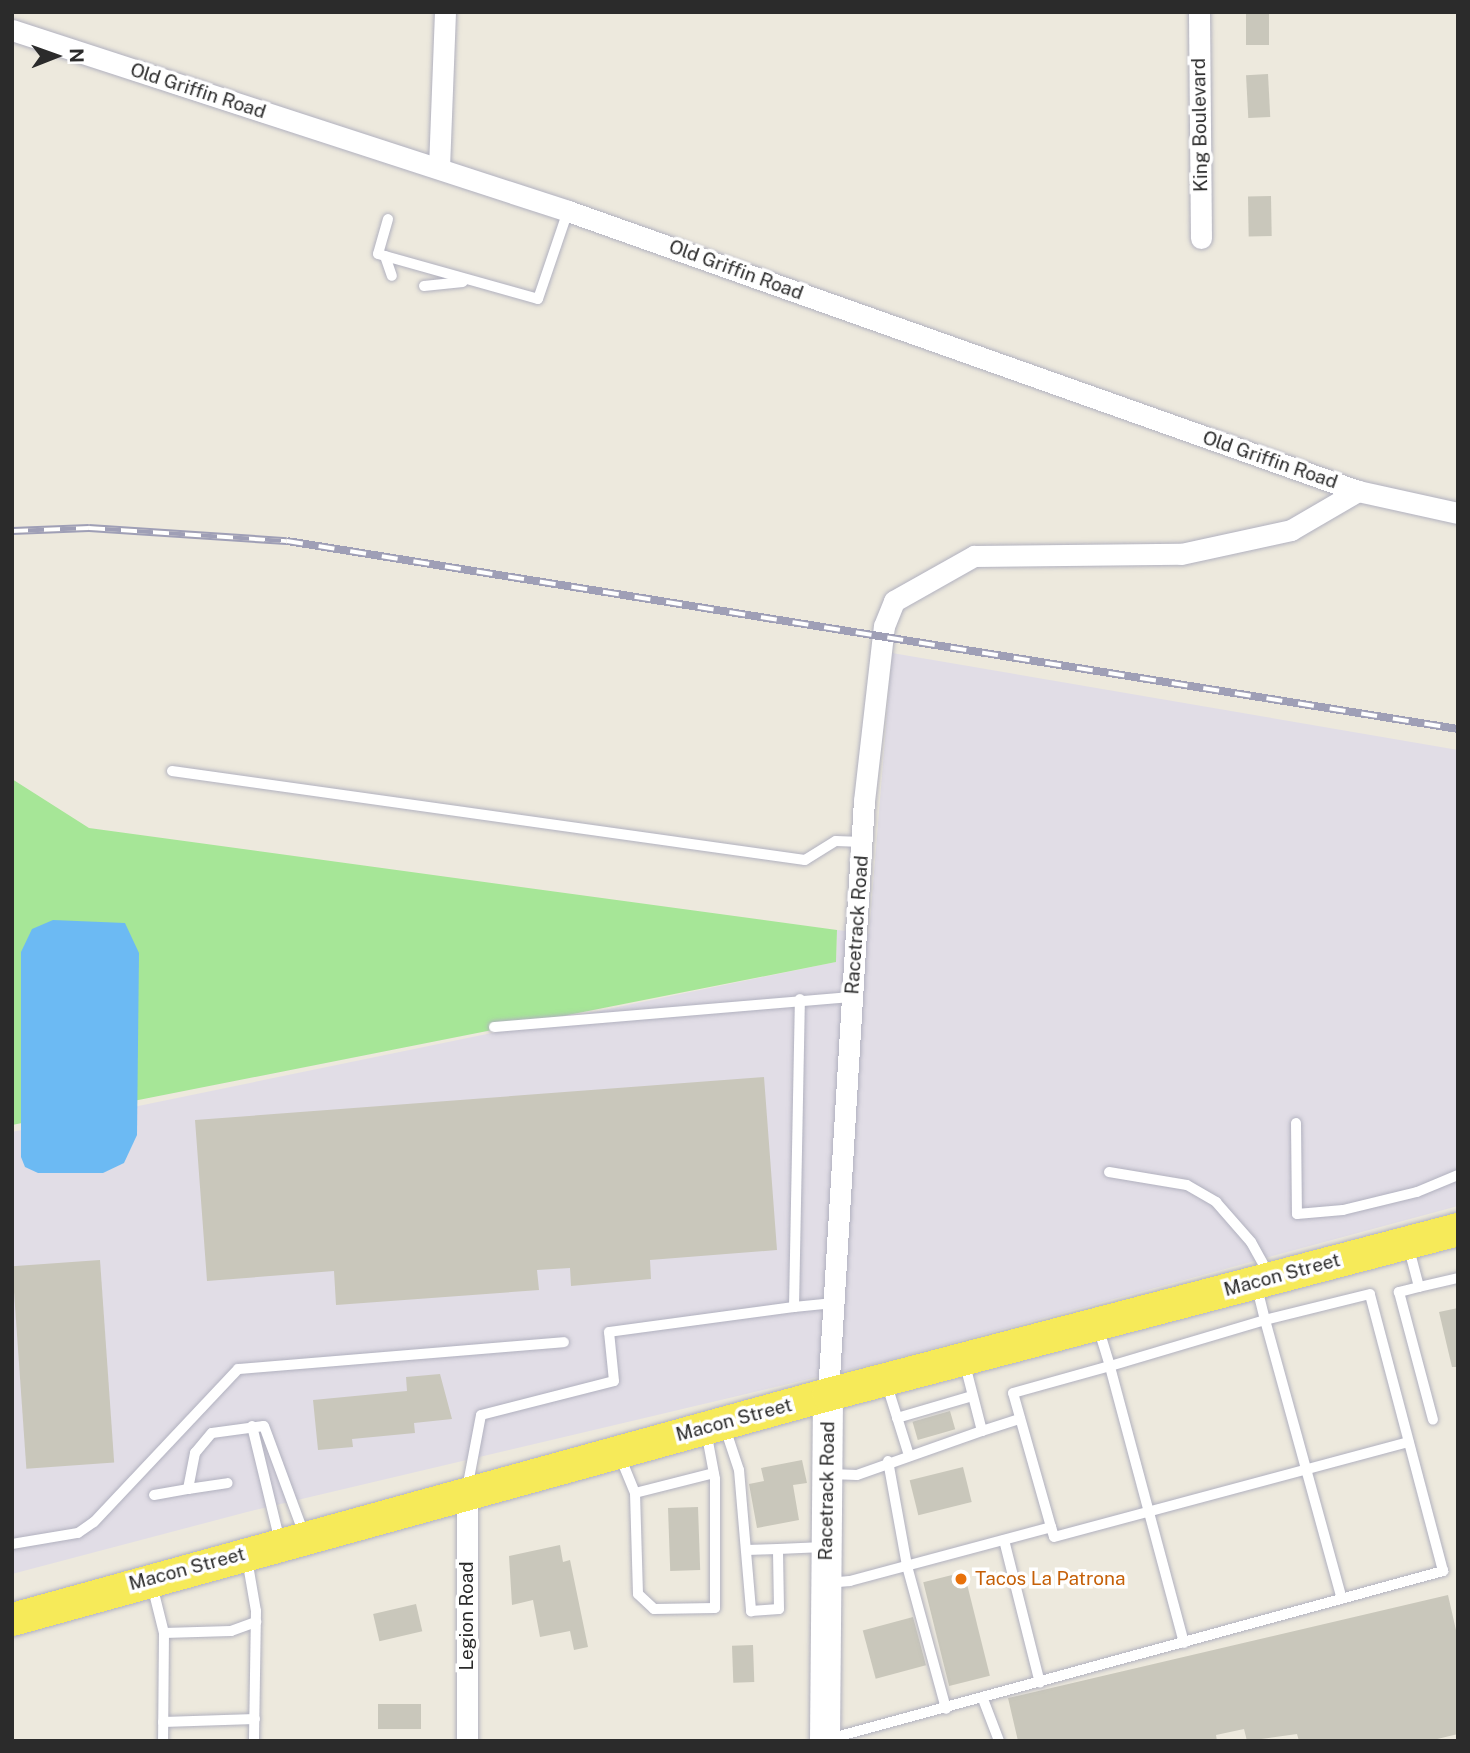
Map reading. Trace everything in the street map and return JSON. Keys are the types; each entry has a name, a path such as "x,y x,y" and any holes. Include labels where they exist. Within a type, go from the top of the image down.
{"main road":[{"name":"Macon Street","path":"12,1619 828,1394 1458,1229"}],"street":[{"path":"439,168 445,12"},
{"name":"King Boulevard","path":"1199,12 1201,238"},
{"name":"Old Griffin Road","path":"12,30 568,211 1358,491 1458,513"},
{"name":"Racetrack Road","path":"825,1740 828,1394 862,842 876,685 886,617 894,601 974,556 1181,554 1291,530 1358,491"},
{"name":"Legion Road","path":"467,1492 467,1741"}],"lane":[{"path":"381,255 538,299 568,211"},
{"path":"387,219 381,255 392,276"},
{"path":"424,285 471,281"},
{"path":"172,771 805,860 836,841 862,842"},
{"path":"494,1027 800,999 852,997"},
{"path":"794,1307 800,999"},
{"path":"1296,1122 1297,1214 1343,1210 1417,1192 1458,1175"},
{"path":"1109,1172 1188,1185 1216,1202 1251,1242 1263,1280 1265,1320 1342,1599"},
{"path":"1407,1242 1419,1287"},
{"path":"1433,1420 1399,1292 1458,1278"},
{"path":"825,1740 983,1699 1443,1571 1370,1294 1265,1320 1013,1392 1054,1537 1409,1442"},
{"path":"467,1492 481,1415 614,1381 609,1332 834,1303"},
{"path":"1097,1324 1184,1643"},
{"path":"12,1544 78,1533 94,1522 238,1369 564,1342"},
{"path":"963,1359 982,1431"},
{"path":"885,1379 908,1452"},
{"path":"897,1418 931,1411 972,1396"},
{"path":"827,1474 857,1475 939,1438 982,1431 1020,1419"},
{"path":"618,1451 635,1493 638,1594 654,1609 715,1608 714,1425"},
{"path":"714,1425 739,1470 751,1611 779,1609 778,1549"},
{"path":"252,1426 293,1540"},
{"path":"188,1489 195,1453 206,1438 252,1426 264,1426 271,1437 293,1540"},
{"path":"888,1461 907,1566 946,1709"},
{"path":"635,1493 714,1473"},
{"path":"153,1495 228,1483"},
{"path":"826,1583 907,1566 1051,1527"},
{"path":"1004,1540 1040,1683"},
{"path":"746,1550 827,1547"},
{"path":"246,1553 256,1622 254,1741"},
{"path":"151,1579 164,1633 163,1741"},
{"path":"164,1633 231,1631 256,1622"},
{"path":"983,1699 999,1741"},
{"path":"163,1722 255,1719"}],"shaded area":[{"path":"892,653 1458,750 1458,1206 881,1362 247,1512 12,1574 12,1132 836,962 837,930 869,934"}],"green space":[{"path":"12,779 89,828 837,930 836,962 12,1125"}],"water":[{"path":"53,920 125,923 139,953 137,1135 124,1163 103,1173 38,1173 25,1167 21,1157 21,952 32,929"}],"building":[{"path":"1246,12 1269,12 1269,45 1246,45"},
{"path":"1268,74 1270,117 1248,118 1246,75"},
{"path":"1248,196 1271,196 1272,236 1249,236"},
{"path":"764,1077 777,1250 650,1260 651,1279 571,1286 570,1268 537,1270 539,1290 336,1305 334,1271 207,1281 195,1120"},
{"path":"100,1260 114,1463 26,1469 12,1266"},
{"path":"1458,1308 1458,1367 1452,1367 1439,1312"},
{"path":"440,1374 452,1419 414,1423 415,1433 352,1439 353,1447 318,1450 313,1400 407,1391 406,1377"},
{"path":"950,1411 955,1429 918,1440 913,1422"},
{"path":"802,1460 807,1483 793,1485 799,1520 757,1528 749,1484 764,1481 761,1468"},
{"path":"963,1467 972,1502 918,1515 910,1480"},
{"path":"698,1507 700,1570 670,1571 668,1508"},
{"path":"560,1545 563,1562 570,1560 588,1647 574,1650 570,1631 540,1637 533,1600 512,1605 509,1556"},
{"path":"964,1572 990,1676 949,1686 923,1582"},
{"path":"1448,1595 1458,1639 1458,1734 1429,1741 1299,1741 1297,1734 1247,1741 1244,1729 1216,1735 1217,1741 1018,1741 1008,1698"},
{"path":"416,1604 422,1631 379,1641 373,1614"},
{"path":"913,1617 926,1665 876,1679 863,1630"},
{"path":"753,1645 754,1682 733,1683 732,1646"},
{"path":"378,1704 421,1704 421,1729 378,1729"}],"railway":[{"path":"12,531 89,528 287,541 1458,729"}],"place":[{"name":"Tacos La Patrona","path":"961,1579"}]}
